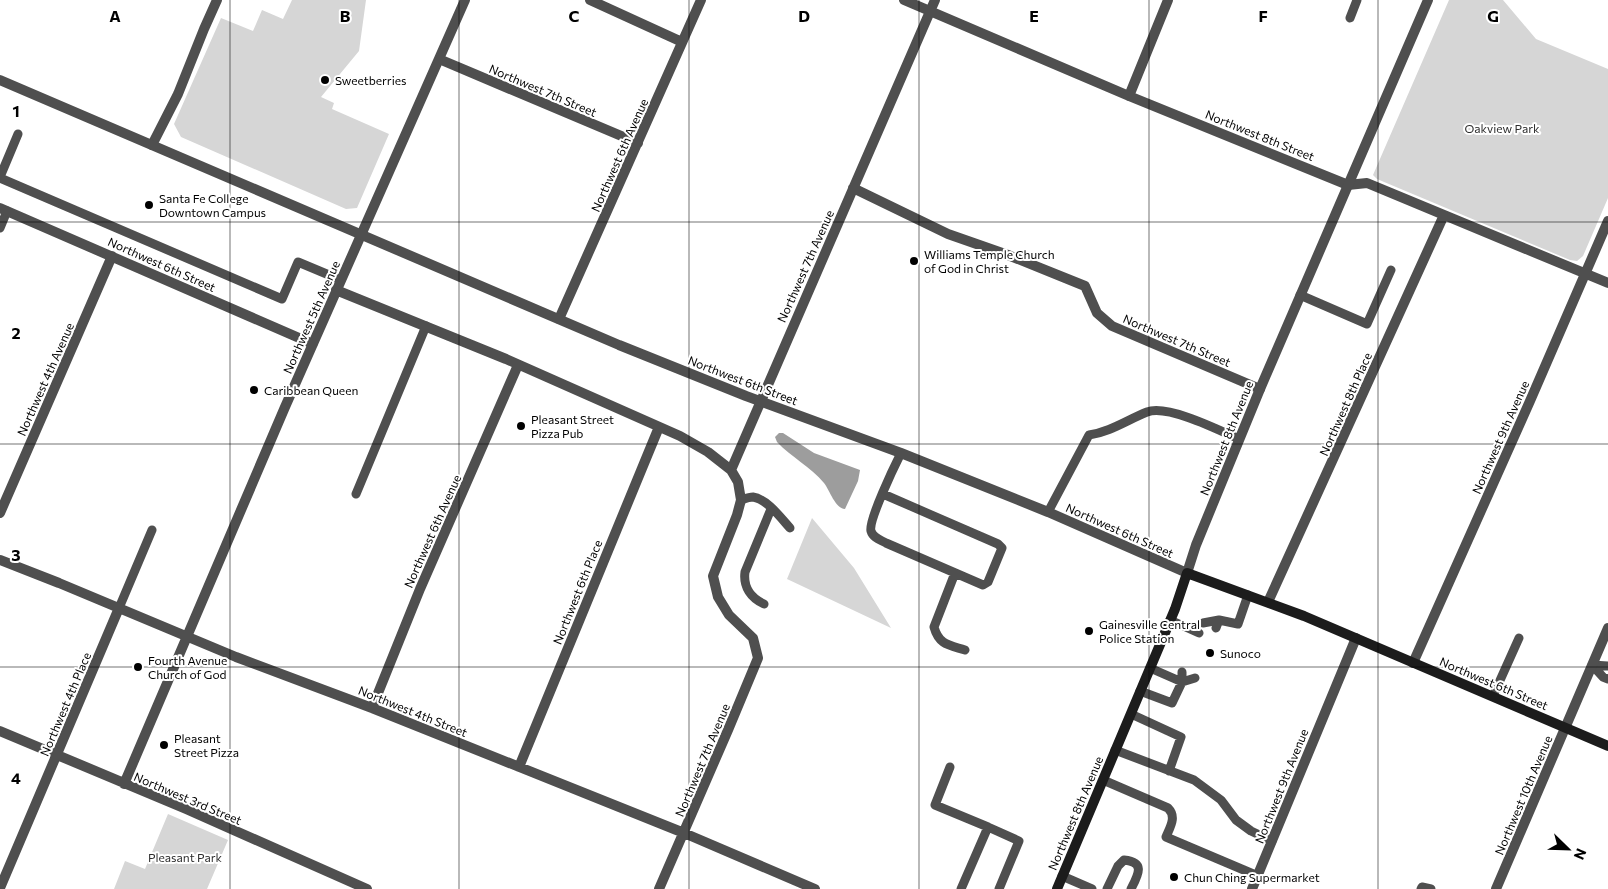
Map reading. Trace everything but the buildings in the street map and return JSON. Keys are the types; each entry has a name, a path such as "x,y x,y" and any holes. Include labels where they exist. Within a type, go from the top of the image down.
{"main road":[{"name":"Northwest 6th Street","path":"1187,573 1268,602 1356,638 1608,746"},
{"name":"Northwest 8th Avenue","path":"1057,889 1170,620 1187,573"}],"street":[{"path":"152,145 178,94 217,0"},
{"name":"Northwest 5th Avenue","path":"124,784 338,285 465,0"},
{"path":"590,0 682,42"},
{"name":"Northwest 6th Avenue","path":"559,319 701,0"},
{"name":"Northwest 8th Street","path":"904,0 1129,96 1348,185 1367,183 1608,283"},
{"name":"Northwest 7th Avenue","path":"731,470 935,0"},
{"path":"1129,96 1168,0"},
{"name":"Northwest 8th Avenue","path":"1187,573 1196,545 1260,389 1428,0"},
{"name":"Northwest 7th Street","path":"439,60 638,143"},
{"name":"Northwest 6th Street","path":"0,80 618,345 901,453 1048,512 1187,573"},
{"name":"Northwest 7th Street","path":"853,188 948,234 1008,255 1085,286 1098,313 1112,326 1260,389"},
{"name":"Northwest 6th Street","path":"4,210 313,344"},
{"name":"Northwest 8th Place","path":"1268,602 1444,215"},
{"name":"Northwest 9th Avenue","path":"1413,662 1608,222"},
{"name":"Northwest 4th Avenue","path":"0,512 112,256"},
{"path":"338,285 426,326 680,436 708,452 731,470 738,482 740,500"},
{"name":"Northwest 6th Avenue","path":"372,708 420,589 518,365"},
{"name":"Northwest 6th Place","path":"519,767 659,427"},
{"name":"Northwest 7th Avenue","path":"659,889 758,658 754,638 729,615 718,597 713,576 737,515 740,500"},
{"name":"Northwest 4th Street","path":"0,560 236,657 372,708 519,767 815,889"},
{"name":"Northwest 4th Place","path":"0,888 119,608"},
{"name":"Northwest 10th Avenue","path":"1496,889 1608,628"},
{"name":"Northwest 9th Avenue","path":"1252,889 1356,638"},
{"name":"Northwest 3rd Street","path":"0,730 367,889"}],"lane":[{"path":"1350,18 1357,0"},
{"path":"18,134 0,177 282,299 298,262 338,285"},
{"path":"0,228 4,210"},
{"path":"1300,295 1367,324 1391,270"},
{"path":"356,494 426,326"},
{"path":"1048,512 1089,435 1102,433 1149,411 1174,413 1239,439"},
{"path":"883,494 998,544 1002,548 988,582 983,585 955,573 876,538 871,531 871,522 883,494 901,453"},
{"path":"740,500 752,497 759,499 790,528"},
{"path":"764,604 754,600 751,596 744,577 771,509"},
{"name":"Northwest 4th Place","path":"119,608 152,530"},
{"path":"955,573 934,627 936,635 942,642 965,650"},
{"path":"1203,623 1238,624 1248,595"},
{"path":"1170,620 1199,633"},
{"path":"1493,696 1519,638"},
{"path":"1592,665 1608,666"},
{"path":"1592,665 1604,678 1608,679"},
{"path":"1150,668 1182,677 1195,678"},
{"path":"1140,691 1172,703 1182,677"},
{"path":"1131,714 1181,738 1169,771"},
{"path":"1115,750 1194,780 1221,800 1236,820 1250,831 1272,841"},
{"path":"950,768 935,805 1019,841 999,889"},
{"path":"1103,780 1168,808 1172,812 1173,817 1166,837 1258,876"},
{"path":"961,889 988,827"},
{"path":"1107,889 1118,866 1124,860 1132,861 1139,869 1132,889"},
{"path":"1062,876 1092,889"},
{"path":"1421,889 1426,887 1431,889"}],"green space":[{"path":"292,0 366,0 359,51 321,97 334,103 332,109 389,134 357,208 346,209 181,137 174,124 221,18 253,31 262,10 283,19"},
{"name":"Oakview Park","path":"1449,0 1503,0 1536,39 1608,69 1608,198 1583,256 1577,261 1570,260 1377,179 1373,175"},
{"path":"812,518 854,568 891,628 787,579"},
{"name":"Pleasant Park","path":"168,814 228,840 207,889 114,889 125,861 145,869"}],"shaded area":[{"path":"779,433 783,433 814,453 860,470 858,481 845,509 838,506 819,477 777,442 775,437"}],"place":[{"name":"Sweetberries","path":"325,80"},
{"name":"Santa Fe College Downtown Campus","path":"149,205"},
{"name":"Williams Temple Church of God in Christ","path":"914,261"},
{"name":"Caribbean Queen","path":"254,390"},
{"name":"Pleasant Street Pizza Pub","path":"521,426"},
{"name":"Gainesville Central Police Station","path":"1089,631"},
{"name":"Sunoco","path":"1210,653"},
{"name":"Fourth Avenue Church of God","path":"138,667"},
{"name":"Pleasant Street Pizza","path":"164,745"},
{"name":"Chun Ching Supermarket","path":"1174,877"}]}
